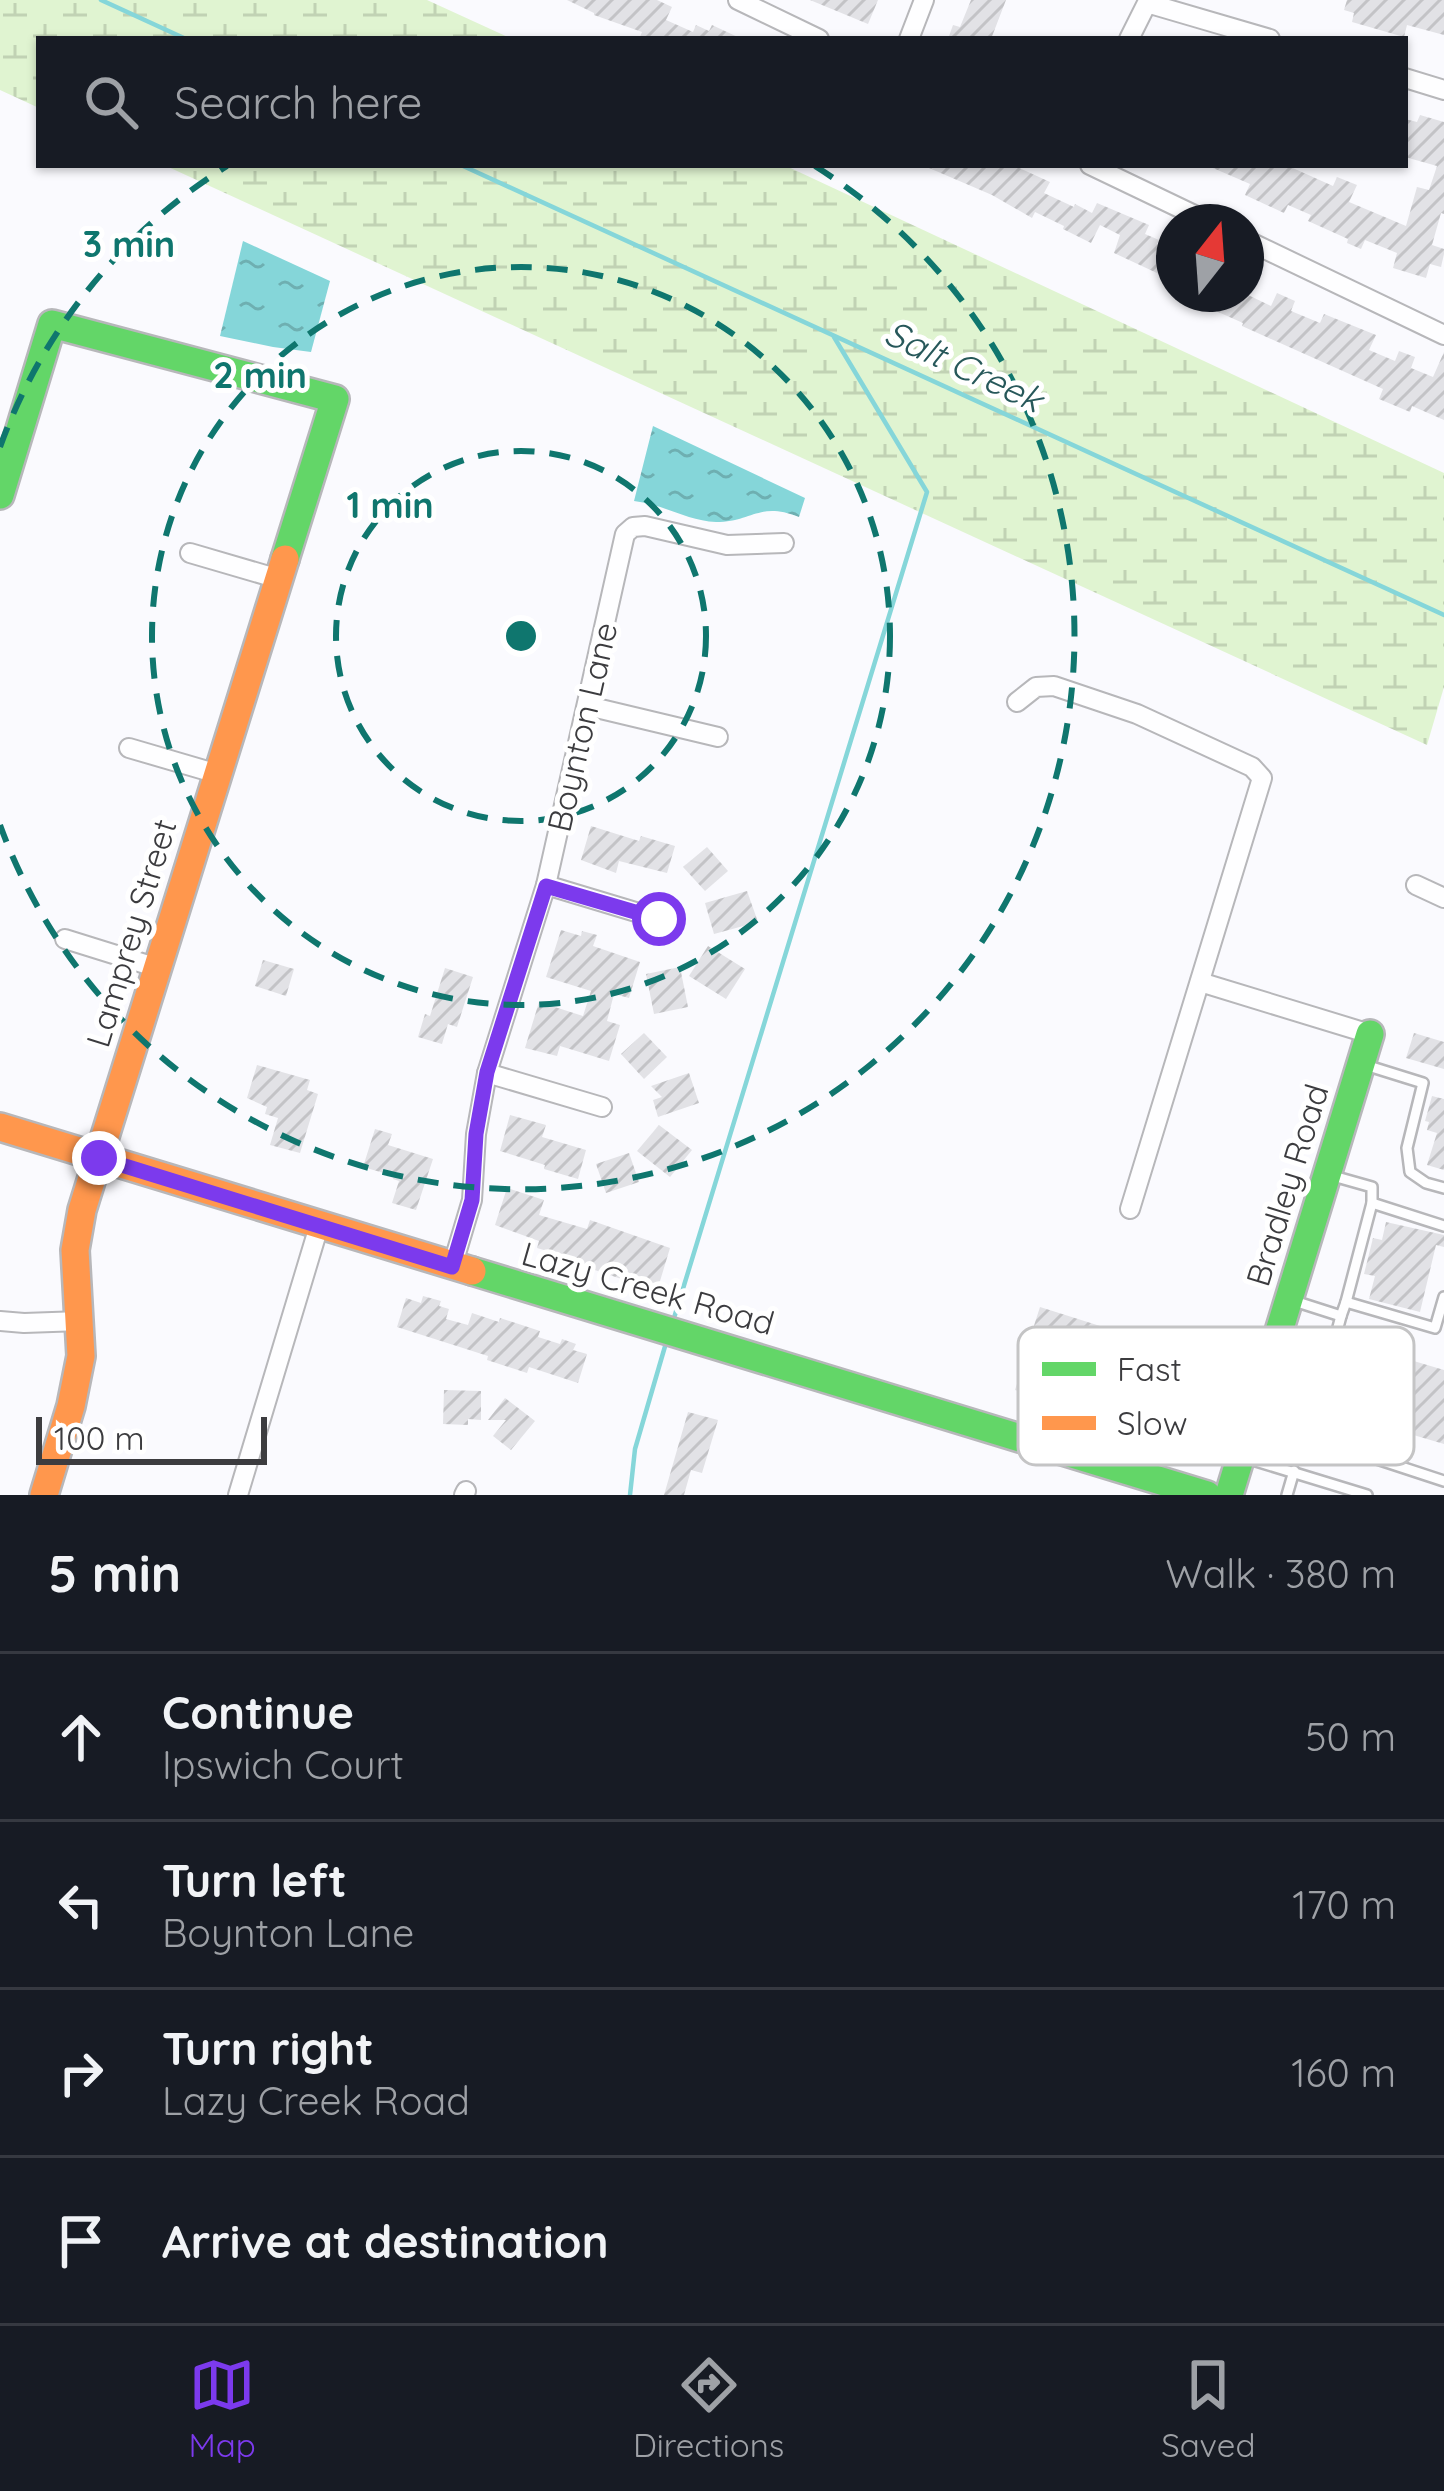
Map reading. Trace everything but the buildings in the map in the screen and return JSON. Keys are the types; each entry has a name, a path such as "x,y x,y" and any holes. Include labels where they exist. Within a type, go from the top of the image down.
{"street":[{"path":"738,0 813,36"},
{"path":"909,36 924,0"},
{"path":"1130,36 1147,3 1260,36"},
{"path":"1408,79 1444,90"},
{"path":"1096,168 1171,204"},
{"path":"1264,249 1444,334"},
{"name":"Lamprey Street","path":"0,495 52,323 334,399 82,1210 75,1250 81,1356 44,1495"},
{"name":"Boynton Lane","path":"452,1267 472,1200 476,1134 487,1072 546,886 625,535 633,527 645,526 727,544 784,543"},
{"path":"190,553 278,579"},
{"path":"1017,702 1036,687 1054,686 1137,714 1252,767 1262,778 1130,1209"},
{"path":"588,706 718,736"},
{"path":"129,748 218,774"},
{"path":"1416,885 1444,898"},
{"path":"546,886 659,919"},
{"path":"65,939 158,968"},
{"path":"1200,982 1370,1034"},
{"name":"Bradley Road","path":"1281,1327 1370,1034"},
{"path":"487,1072 602,1107"},
{"name":"Lazy Creek Road","path":"0,1127 1018,1438"},
{"path":"238,1495 320,1226"},
{"path":"0,1321 81,1321"},
{"name":"Lazy Creek Road","path":"1108,1465 1207,1495"},
{"name":"Bradley Road","path":"1229,1495 1238,1465"}],"lane":[{"path":"1361,1064 1423,1083 1407,1148 1410,1172 1426,1184 1444,1188"},
{"path":"1328,1174 1372,1187 1372,1203 1337,1327"},
{"path":"1372,1203 1444,1226"},
{"path":"1346,1302 1435,1328 1444,1297"},
{"path":"1289,1300 1341,1316"},
{"path":"1271,1465 1367,1495"},
{"path":"1397,1465 1444,1480"},
{"path":"1287,1495 1294,1472"}],"green space":[{"path":"0,0 427,0 505,36 36,36 36,107 0,90"},
{"path":"171,168 790,168 1444,473 1444,687 1427,745"}],"water":[{"path":"243,241 330,281 311,352 220,336"},
{"path":"653,426 805,498 799,517 774,511 716,522 634,501"}],"waterway":[{"name":"Salt Creek","path":"101,0 179,36"},
{"name":"Salt Creek","path":"468,168 1444,615"},
{"path":"674,1318 927,492 834,337"},
{"path":"630,1495 635,1449 666,1343"}],"traffic: fast":[{"path":"0,495 52,324 335,399 285,559"},
{"path":"1280,1327 1370,1034"},
{"path":"472,1271 1018,1437"},
{"path":"1109,1465 1207,1495"},
{"path":"1229,1495 1238,1465"}],"traffic: slow":[{"path":"44,1495 81,1356 75,1250 82,1210 285,559"},
{"path":"0,1127 472,1271"}],"route":[{"path":"99,1158 452,1267 472,1200 476,1134 487,1072 546,886 659,919"}]}
